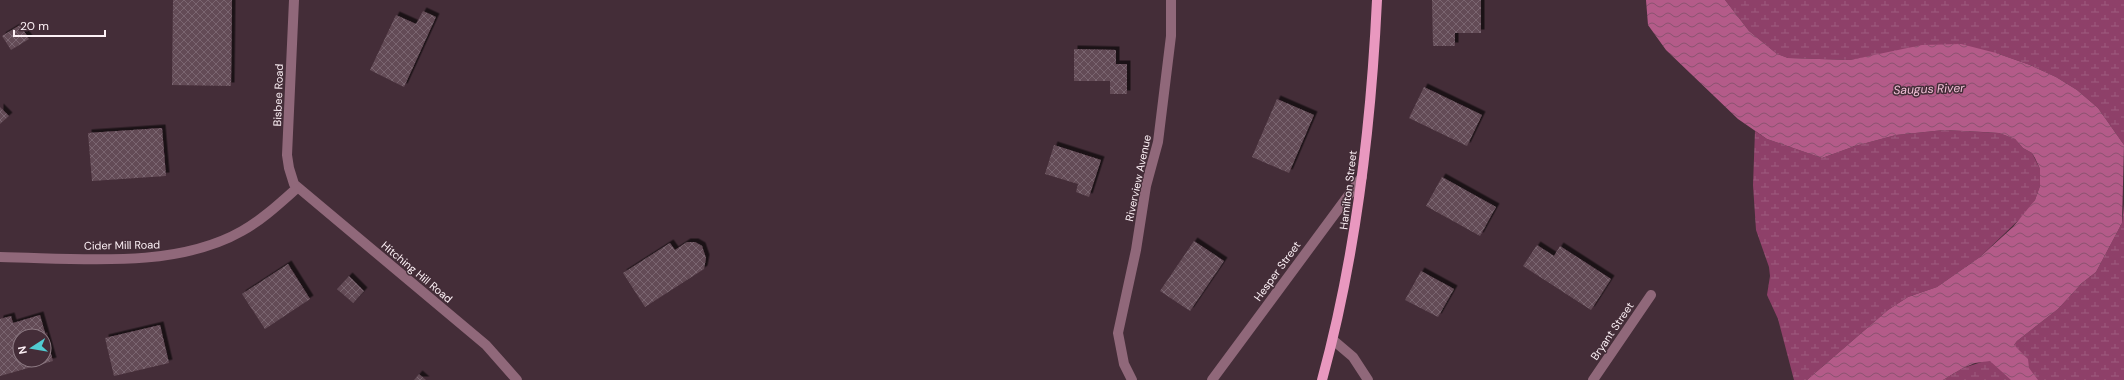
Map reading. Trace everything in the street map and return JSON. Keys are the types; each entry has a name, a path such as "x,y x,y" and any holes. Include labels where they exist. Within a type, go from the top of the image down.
{"main road":[{"name":"Hamilton Street","path":"1322,380 1333,340 1356,229 1370,105 1377,0"}],"street":[{"name":"Bisbee Road","path":"294,0 288,155 289,168 297,188"},
{"name":"Riverview Avenue","path":"1132,380 1124,364 1118,333 1136,250 1146,186 1158,142 1171,36 1171,0"},
{"name":"Hesper Street","path":"1212,380 1362,177"},
{"name":"Cider Mill Road","path":"0,257 137,258 176,254 212,244 243,231 297,188"},
{"name":"Hitching Hill Road","path":"297,188 486,345 517,380"},
{"name":"Bryant Street","path":"1593,380 1651,295"},
{"path":"1333,340 1353,357 1368,380"}],"green space":[{"path":"1725,0 2124,0 2124,145 2098,108 2077,90 2056,77 2030,65 1996,53 1883,54 1850,60 1788,58 1777,54 1749,31"},
{"path":"1944,130 1999,133 2015,139 2023,148 2032,153 2040,169 2040,186 2035,200 2025,214 1980,257 1937,287 1908,297 1888,310 1807,380 1794,380 1778,319 1767,295 1770,276 1769,267 1756,230 1753,185 1755,131 1767,139 1822,158 1855,146 1896,135"},
{"path":"2124,204 2124,380 1943,380 1963,368 1985,361 2014,345 2058,309 2082,283 2096,272 2122,223"}],"water":[{"name":"Saugus River","path":"1646,0 1725,0 1749,31 1777,54 1788,58 1850,60 1922,45 1961,44 1996,53 2030,65 2056,77 2077,90 2098,108 2124,145 2122,223 2096,272 2082,283 2058,309 2014,345 2028,359 2029,368 2038,380 2011,380 1990,361 1975,363 1963,368 1943,380 1807,380 1888,310 1908,297 1937,287 1980,257 2013,227 2035,200 2040,186 2040,169 2032,153 2023,148 2015,139 1999,133 1944,130 1896,135 1855,146 1822,158 1767,139 1738,119 1666,50 1648,25"}],"building":[{"path":"173,0 232,0 231,86 172,85"},
{"path":"1432,0 1481,0 1481,33 1455,33 1455,46 1433,46"},
{"path":"423,11 436,17 404,87 370,70 396,15 416,24"},
{"path":"20,25 29,39 11,50 2,36"},
{"path":"1074,49 1116,50 1116,64 1127,64 1127,94 1110,94 1110,81 1074,81"},
{"path":"1424,87 1482,115 1467,146 1409,118"},
{"path":"1277,99 1314,115 1289,173 1252,157"},
{"path":"0,107 9,116 0,124"},
{"path":"162,128 166,176 92,181 88,133"},
{"path":"1054,145 1101,160 1089,197 1076,192 1078,184 1045,174"},
{"path":"1442,177 1496,207 1480,236 1426,206"},
{"path":"1194,241 1224,261 1190,311 1160,291"},
{"path":"687,242 695,242 702,246 706,258 704,269 645,307 623,273 670,243 675,250"},
{"path":"1537,245 1554,256 1560,246 1611,279 1591,310 1523,266"},
{"path":"288,264 310,299 265,329 242,294"},
{"path":"1421,271 1454,289 1438,317 1405,300"},
{"path":"349,276 364,291 353,303 337,289"},
{"path":"40,315 44,328 12,328 12,368 28,368 0,376 0,319 11,316 13,323"},
{"path":"160,325 169,363 114,376 105,338"},
{"path":"419,374 426,380 414,380"}]}
